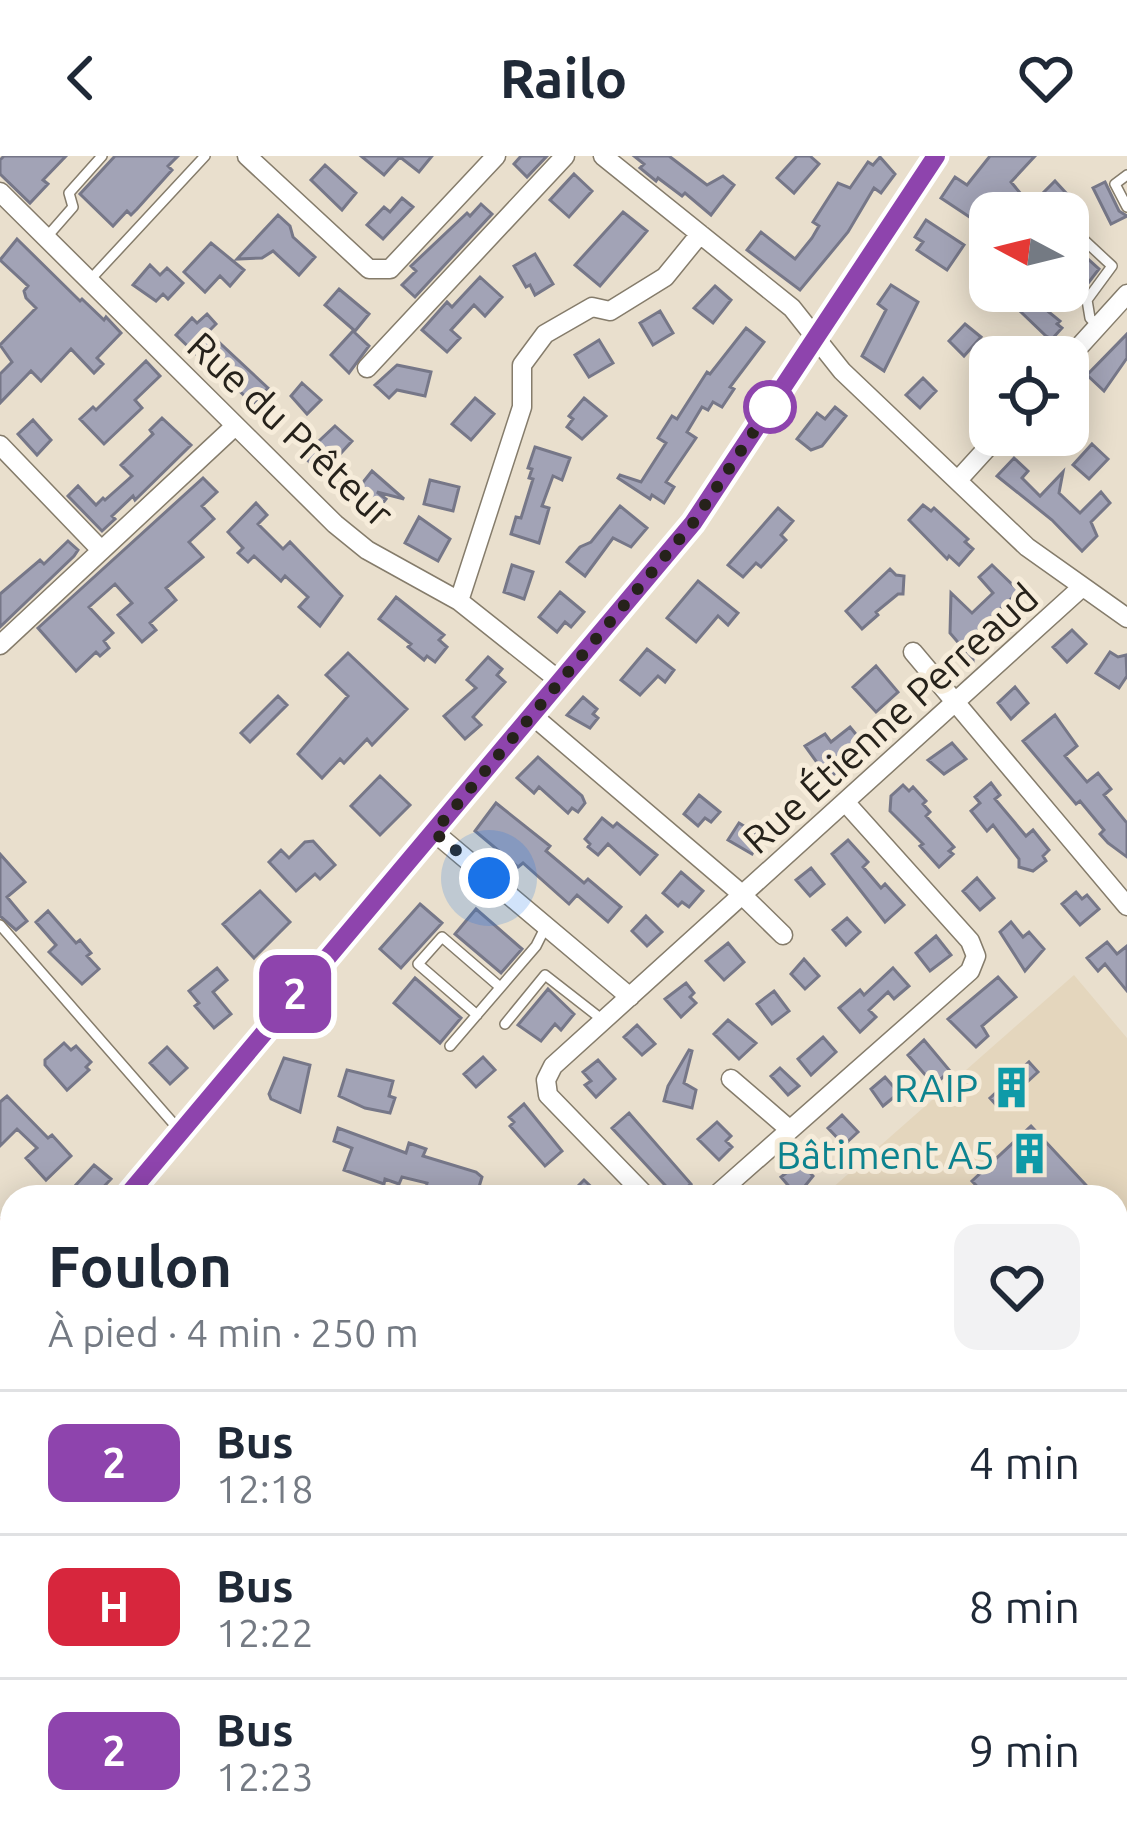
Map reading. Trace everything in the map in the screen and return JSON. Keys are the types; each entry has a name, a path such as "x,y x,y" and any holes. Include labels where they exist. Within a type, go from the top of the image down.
{"street":[{"path":"247,156 369,268 390,269 496,156"},
{"path":"367,368 565,156"},
{"path":"603,156 792,308 842,371 1027,547 1127,618"},
{"path":"136,1185 693,523 936,156"},
{"name":"Rue du Prêteur","path":"0,192 334,524 368,550 459,601 561,682"},
{"path":"459,601 522,407 522,365 544,334 592,307 610,311 664,277 700,234"},
{"path":"1089,336 1127,294"},
{"path":"0,645 235,426"},
{"path":"0,446 101,550"},
{"path":"958,480 980,456"},
{"name":"Rue Étienne Perreaud","path":"635,1185 548,1095 546,1080 553,1066 1081,588"},
{"path":"913,652 1127,906"},
{"path":"533,716 743,896"},
{"path":"727,1185 970,971 976,956 970,941 846,803"},
{"path":"434,832 630,997"},
{"name":"Rue Étienne Perreaud","path":"743,896 783,935"},
{"path":"731,1078 789,1129"}],"lane":[{"path":"45,239 73,207 69,193 102,156"},
{"path":"88,282 205,156"},
{"path":"1127,176 1115,184 1127,207"},
{"path":"1089,245 1112,266 1089,296"},
{"path":"1089,312 1098,326"},
{"path":"0,925 180,1131"},
{"path":"450,1046 536,946 546,926"},
{"path":"477,1015 418,964 442,937 500,987"},
{"path":"505,1024 545,975 604,1021"}],"shaded area":[{"path":"1074,975 1127,1038 1127,1185 836,1185"}],"building":[{"path":"4,156 66,156 43,180 48,184 30,203 0,174"},
{"path":"115,156 178,156 168,166 172,170 137,209 131,215 127,211 113,226 80,194"},
{"path":"361,156 432,156 419,172 400,157 384,175"},
{"path":"521,156 547,156 527,177 514,164"},
{"path":"634,156 669,156 707,185 723,176 734,185 711,215 685,193 682,196 656,181"},
{"path":"797,156 810,156 819,164 794,193 777,178"},
{"path":"990,156 1035,156 1011,182 1019,192 969,192 969,217 941,198 955,177 967,185"},
{"path":"880,157 895,174 881,193 874,188 848,232 800,290 747,250 761,232 795,259 819,226 813,222 838,183 850,188 868,162 873,165"},
{"path":"325,165 356,193 342,210 311,180"},
{"path":"574,174 592,191 569,217 550,200"},
{"path":"1055,181 1065,192 1044,192"},
{"path":"1105,182 1119,211 1127,216 1111,224 1093,188"},
{"path":"402,198 413,207 383,239 367,225 384,207 390,212"},
{"path":"481,204 492,214 415,297 402,285 416,271 411,266"},
{"path":"623,212 647,231 600,286 575,265"},
{"path":"278,215 315,257 299,275 273,251 262,258 237,259"},
{"path":"926,220 964,245 947,270 917,250 923,242 915,237"},
{"path":"17,239 80,301 121,333 97,358 103,364 94,373 71,349 41,381 31,371 0,403 0,374 12,362 0,345 36,308 26,298 28,286 0,260"},
{"path":"211,243 244,270 230,286 220,276 205,292 184,272"},
{"path":"535,254 553,284 535,295 514,266"},
{"path":"1089,260 1099,269 1089,282"},
{"path":"150,265 160,275 167,268 183,283 168,299 163,294 156,301 133,285"},
{"path":"480,277 502,297 485,316 474,305 451,330 460,338 447,352 422,330 447,302 452,307"},
{"path":"891,285 918,302 884,371 862,356 886,310 878,304"},
{"path":"715,286 731,300 713,323 694,308"},
{"path":"339,289 369,314 355,331 325,305"},
{"path":"660,311 673,333 653,345 640,323"},
{"path":"1021,312 1049,312 1060,321 1057,324 1062,328 1055,336 1046,336"},
{"path":"207,314 216,324 208,332 268,388 253,404 176,335 192,318 197,323"},
{"path":"965,324 980,336 969,336 964,356 949,341"},
{"path":"746,328 764,342 730,387 734,389 722,407 713,402 708,410 702,407 687,432 696,438 666,482 674,487 664,503 618,478 641,482 666,443 658,438 672,416 677,419 707,372"},
{"path":"353,331 369,346 349,373 331,355"},
{"path":"1127,334 1127,358 1104,391 1089,373"},
{"path":"599,340 613,363 589,377 575,355"},
{"path":"146,361 160,376 135,400 142,408 104,444 80,419 93,407 96,410"},
{"path":"397,365 431,372 425,396 397,390 389,398 375,385"},
{"path":"923,378 936,391 920,408 906,395"},
{"path":"302,383 321,400 307,414 291,396"},
{"path":"475,398 494,414 471,440 452,424"},
{"path":"584,398 606,416 582,439 567,427 573,419 569,416"},
{"path":"835,407 846,416 822,446 811,450 797,439 817,413 825,419"},
{"path":"162,418 191,445 112,516 115,519 102,531 68,496 78,486 96,505 105,500 132,476 121,465 153,434 150,430"},
{"path":"33,420 51,440 37,455 18,434"},
{"path":"335,426 352,441 319,471 303,456"},
{"path":"1092,444 1108,459 1089,479 1073,465 1081,456 1089,456"},
{"path":"535,447 570,458 562,480 553,476 542,506 549,508 539,543 511,534 533,479 528,468"},
{"path":"1014,458 1028,471 1022,478 1040,496 1063,472 1059,493 1080,513 1101,492 1110,503 1091,522 1097,536 1082,551 997,476"},
{"path":"372,471 404,499 377,492 386,499 374,514 352,496"},
{"path":"203,478 217,492 202,506 214,519 189,542 203,557 166,588 176,600 150,623 156,630 142,642 118,615 132,603 115,584 89,607 113,633 104,641 109,648 100,656 96,652 76,671 38,628"},
{"path":"430,480 459,487 453,511 424,504"},
{"path":"256,503 267,515 258,524 283,549 290,542 342,596 320,626 299,607 308,597 285,576 281,581 254,556 248,562 238,553 243,548 228,532"},
{"path":"923,505 931,511 934,508 968,539 965,542 973,549 959,565 909,520"},
{"path":"620,506 647,528 631,547 613,538 585,576 567,562 591,542"},
{"path":"778,508 793,521 781,535 786,540 761,567 756,563 743,577 728,565"},
{"path":"419,517 450,539 438,561 405,543"},
{"path":"68,541 78,550 74,556 0,627 0,594"},
{"path":"512,565 533,572 524,599 504,592"},
{"path":"992,565 1019,591 973,636 973,660 950,633 951,593 972,613 993,593 979,577"},
{"path":"890,569 904,576 903,594 876,612 862,629 846,611"},
{"path":"698,581 738,613 728,625 718,616 696,642 667,618"},
{"path":"560,592 584,612 571,627 565,622 557,632 539,617"},
{"path":"396,597 444,635 439,640 447,647 435,662 427,656 424,660 379,619"},
{"path":"1072,630 1086,644 1067,662 1053,647"},
{"path":"647,649 674,670 665,682 658,676 640,695 621,680"},
{"path":"1110,652 1126,655 1127,676 1119,688 1096,673"},
{"path":"348,653 407,709 372,745 367,739 322,778 298,754 348,696 326,675"},
{"path":"488,657 502,669 497,675 505,682 473,717 481,725 465,739 444,716 476,688 467,680"},
{"path":"876,666 898,692 876,712 853,687"},
{"path":"1015,687 1028,703 1011,719 998,703"},
{"path":"278,696 287,705 250,742 241,733"},
{"path":"583,697 597,709 593,714 598,718 590,728 567,715"},
{"path":"1055,715 1077,746 1065,756 1087,782 1098,773 1111,789 1104,795 1127,823 1127,857 1108,843 1100,834 1104,830 1080,801 1076,804 1023,741"},
{"path":"850,727 864,744 829,779 805,746 825,734 831,742"},
{"path":"952,743 966,759 944,774 928,760"},
{"path":"538,757 582,796 585,803 578,812 572,808 568,813 539,787 534,793 517,778"},
{"path":"380,776 410,805 380,835 351,806"},
{"path":"991,783 1000,795 995,799 1026,836 1033,830 1049,850 1043,856 1046,861 1033,871 1019,867 1019,859 993,825 987,831 971,811 980,803 975,797"},
{"path":"903,785 909,791 913,787 926,801 923,804 930,812 926,816 954,847 939,867 890,811 891,796"},
{"path":"699,795 720,812 711,822 705,818 698,826 684,814"},
{"path":"496,803 550,846 546,851 584,883 588,879 621,907 608,922 577,895 569,904 523,863 518,867 475,831"},
{"path":"602,818 613,827 617,823 657,855 640,874 608,844 598,855 588,847 585,839"},
{"path":"739,823 762,837 752,854 728,840"},
{"path":"848,840 868,862 863,867 881,888 885,884 904,905 885,922 832,854"},
{"path":"313,841 335,865 320,879 315,874 296,891 269,862 281,850 289,858 305,842"},
{"path":"0,854 25,882 7,897 27,921 16,930 0,916"},
{"path":"811,868 824,884 810,896 796,880"},
{"path":"681,872 703,891 689,907 682,902 678,906 663,893"},
{"path":"977,878 994,898 980,910 963,891"},
{"path":"260,891 290,922 254,958 223,924"},
{"path":"1076,892 1082,899 1087,895 1099,909 1080,925 1062,904"},
{"path":"420,904 442,923 401,968 380,949"},
{"path":"476,909 522,949 501,973 455,934"},
{"path":"48,911 76,943 80,940 99,969 82,984 49,952 56,945 36,922"},
{"path":"646,916 662,932 647,946 632,931"},
{"path":"847,918 860,932 846,945 833,930"},
{"path":"1011,922 1023,937 1029,932 1044,949 1025,971 1000,932"},
{"path":"936,936 951,955 930,971 916,953"},
{"path":"1107,942 1117,954 1127,946 1127,991 1105,964 1098,971 1087,958"},
{"path":"728,943 744,962 724,980 706,961"},
{"path":"804,959 819,976 805,989 791,974"},
{"path":"217,968 227,980 213,992 231,1014 214,1028 189,991"},
{"path":"893,968 909,986 894,999 888,992 869,1010 876,1017 860,1032 839,1008 860,990 864,995"},
{"path":"998,977 1016,997 982,1026 988,1036 976,1047 948,1019"},
{"path":"415,978 461,1018 440,1043 394,1003"},
{"path":"686,983 696,1003 681,1017 665,999"},
{"path":"548,989 574,1014 561,1030 555,1024 541,1041 518,1025"},
{"path":"774,991 789,1011 772,1024 757,1004"},
{"path":"728,1020 756,1043 739,1059 714,1034"},
{"path":"637,1025 655,1044 642,1055 624,1037"},
{"path":"823,1037 836,1052 811,1075 798,1059"},
{"path":"924,1040 950,1071 934,1085 908,1055"},
{"path":"64,1043 71,1050 76,1046 91,1062 86,1067 89,1070 67,1090 45,1065"},
{"path":"167,1047 187,1068 170,1084 150,1063"},
{"path":"689,1050 684,1083 696,1090 692,1108 664,1101"},
{"path":"483,1057 495,1070 476,1087 464,1074"},
{"path":"284,1058 310,1065 300,1112 269,1094"},
{"path":"598,1060 615,1079 596,1097 585,1085 591,1081 583,1072"},
{"name":"RAIP","path":"1029,1062 1038,1072 999,1108 990,1098"},
{"path":"780,1068 799,1086 788,1095 771,1076"},
{"path":"347,1070 393,1081 390,1113 339,1096"},
{"path":"885,1077 899,1093 883,1106 871,1089"},
{"path":"7,1096 71,1156 46,1180 26,1158 37,1148 17,1129 0,1146 0,1102"},
{"path":"524,1104 562,1151 545,1166 510,1126 514,1122 509,1117"},
{"path":"629,1113 691,1184 665,1185 612,1128"},
{"path":"842,1115 858,1132 844,1145 828,1128"},
{"path":"717,1122 731,1136 726,1141 732,1147 719,1160 698,1139"},
{"name":"Bâtiment A5","path":"1031,1126 1086,1185 976,1185 972,1181"},
{"path":"338,1128 406,1153 409,1143 426,1149 423,1156 482,1177 480,1185 426,1185 402,1177 399,1184 385,1179 384,1184 344,1170 352,1148 334,1141"},
{"path":"800,1162 813,1176 806,1185 788,1185 781,1177"},
{"path":"94,1165 111,1179 105,1185 76,1185"}],"bus line":[{"name":"2","path":"136,1185 693,523 936,156"}],"place":[{"name":"RAIP","path":"1012,1087"},
{"name":"Bâtiment A5","path":"1029,1154"}],"route":[{"path":"489,878 434,832 693,523 770,407"}]}
